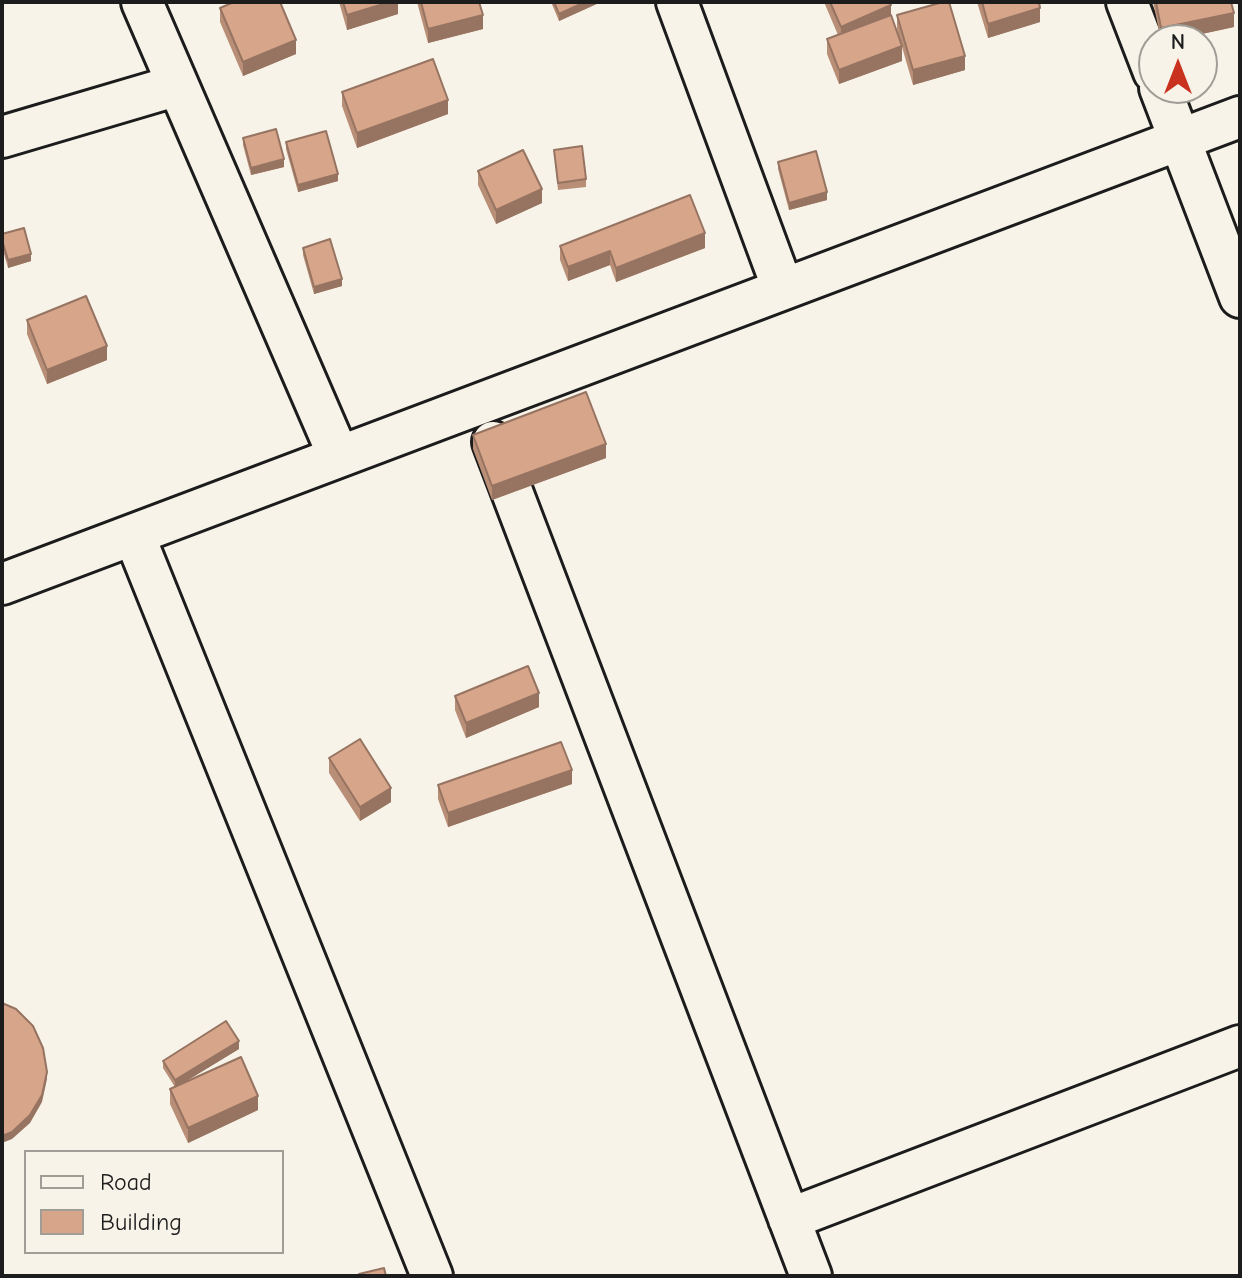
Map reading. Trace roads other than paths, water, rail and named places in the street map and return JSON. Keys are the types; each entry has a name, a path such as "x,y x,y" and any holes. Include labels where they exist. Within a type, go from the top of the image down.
{"street":[{"path":"142,2 339,457"},
{"path":"677,2 783,289"},
{"path":"1127,2 1138,31"},
{"path":"2,137 178,85"},
{"path":"1166,104 1240,297"},
{"path":"2,584 1240,117"},
{"path":"479,405 811,1276"},
{"path":"134,535 432,1276"},
{"path":"789,1219 1240,1046"}]}
